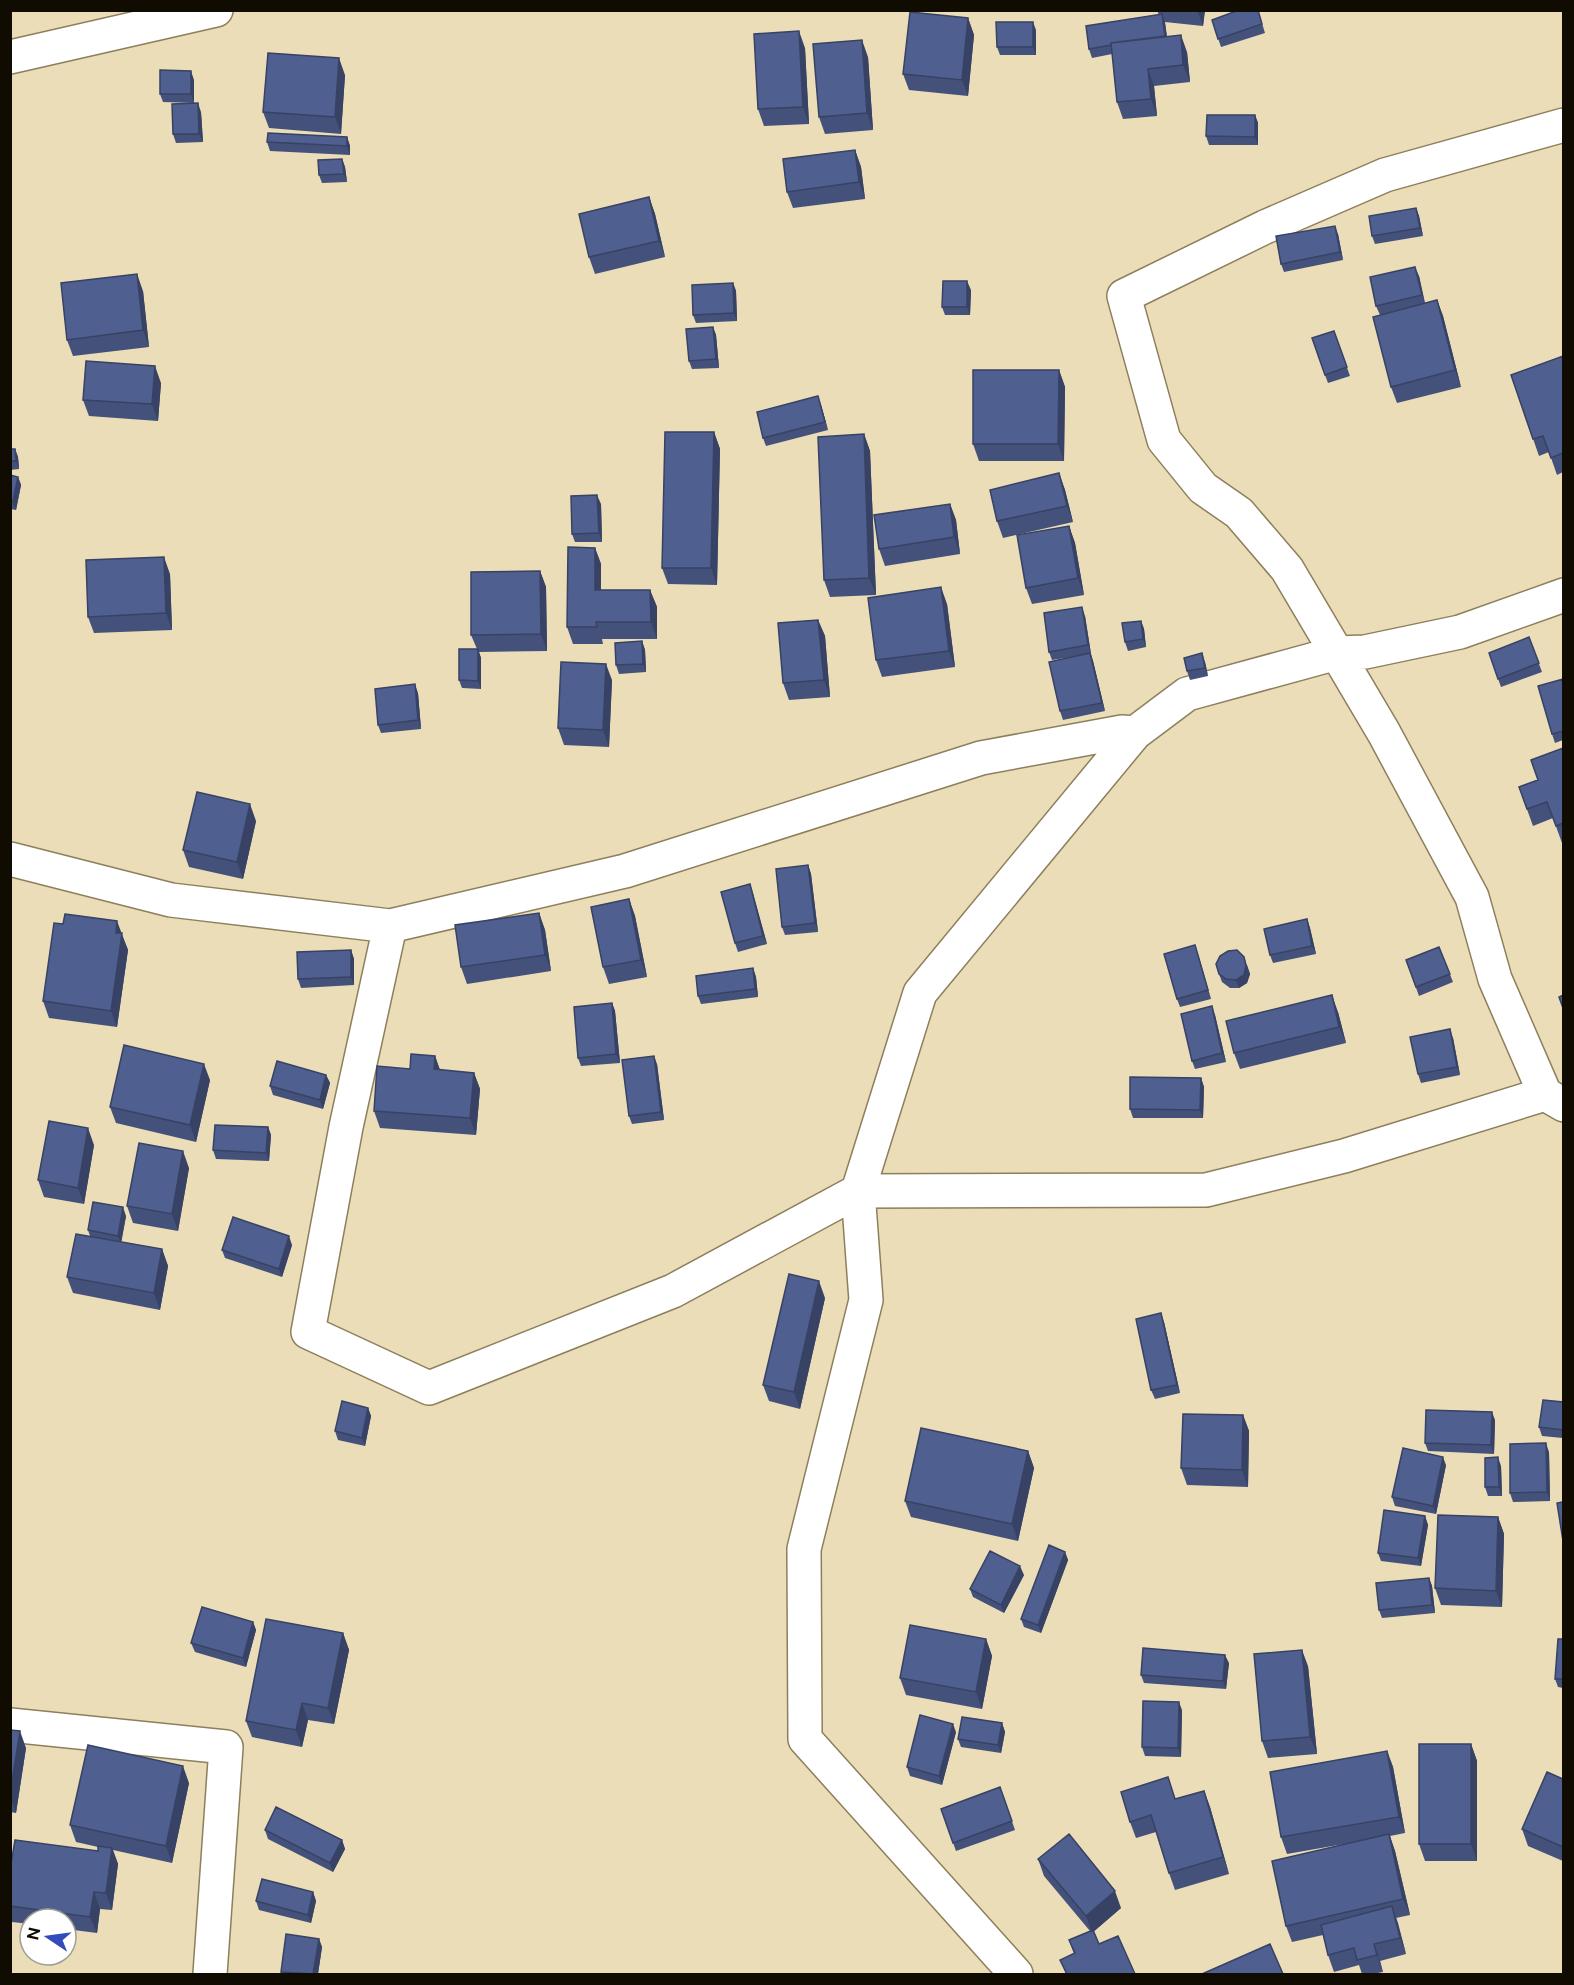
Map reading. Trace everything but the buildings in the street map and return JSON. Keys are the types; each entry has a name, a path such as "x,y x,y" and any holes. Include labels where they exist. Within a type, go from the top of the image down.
{"street":[{"path":"10,57 216,10"},
{"path":"390,926 346,1127 308,1332 429,1388 673,1292 858,1191 1206,1190 1344,1156 1554,1099 1495,979 1472,897 1337,653 1287,569 1239,513 1203,488 1164,440 1124,296 1265,227 1385,175 1563,125"},
{"path":"1016,1974 805,1739 804,1549 866,1300 858,1191 920,993 1135,733 1187,694 1337,653 1365,651 1460,632 1563,594"},
{"path":"10,841 11,860 171,900 390,926 625,871 981,758 1122,732 1135,733"},
{"path":"10,1725 226,1747 210,1974"}]}
